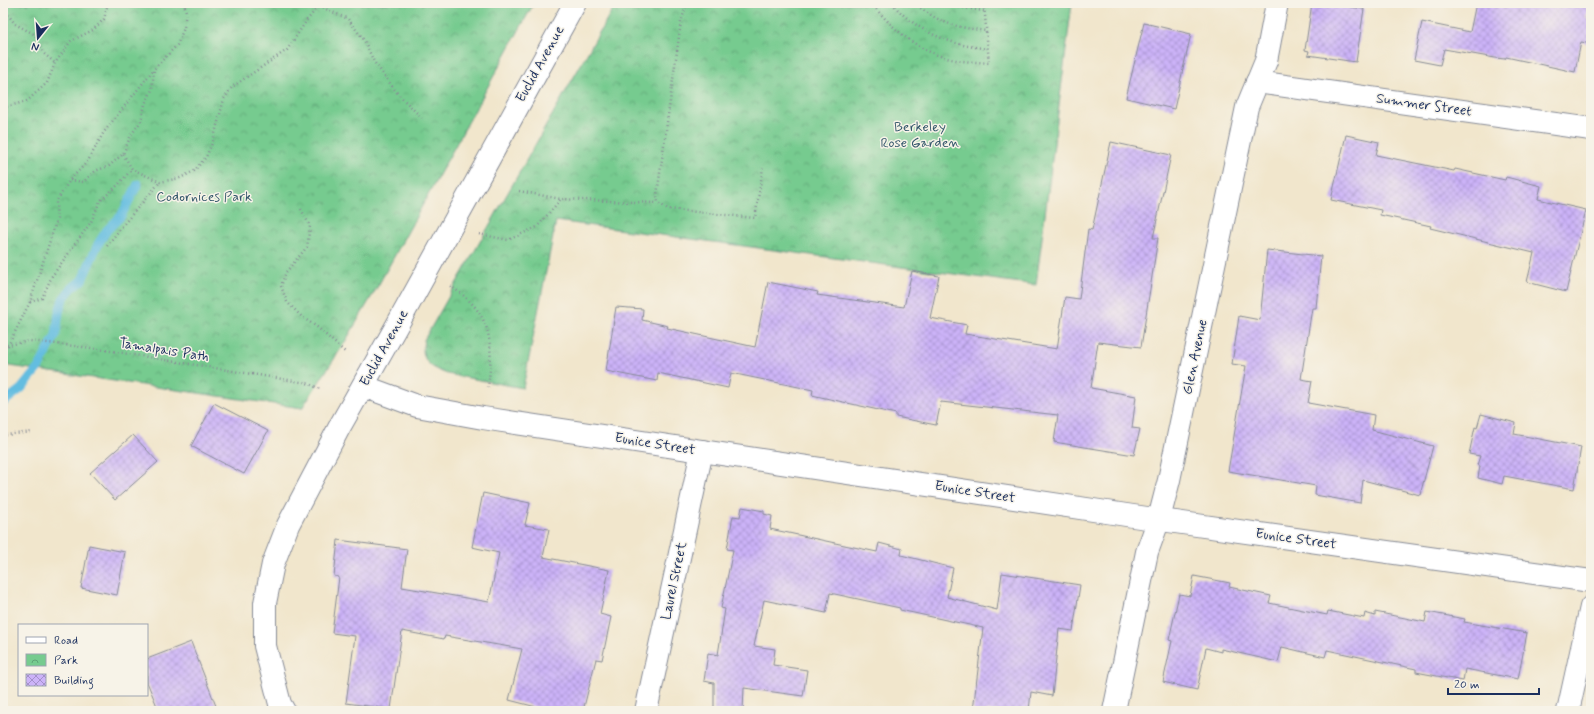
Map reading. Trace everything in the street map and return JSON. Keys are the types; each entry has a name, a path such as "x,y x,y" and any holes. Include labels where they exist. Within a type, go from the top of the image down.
{"street":[{"name":"Euclid Avenue","path":"284,711 280,704 265,646 265,603 273,564 288,525 574,3"},
{"name":"Glen Avenue","path":"1114,711 1147,552 1159,519 1169,480 1247,107 1266,61 1277,3"},
{"name":"Summer Street","path":"1257,82 1591,129"},
{"name":"Eunice Street","path":"364,386 416,406 483,418 1159,519 1591,581"},
{"name":"Laurel Street","path":"646,711 702,451"},
{"path":"1568,711 1591,607"}],"path":[{"path":"3,108 27,100 47,83 55,63 71,41 94,30 104,19 108,3"},
{"path":"8,346 30,302 56,219 56,202 70,180 88,161 104,132 154,69 177,45 184,28 186,12 184,3"},
{"path":"658,203 656,195 681,22 687,3"},
{"path":"871,3 888,23 920,47 954,60 989,63 984,3"},
{"path":"892,3 900,13 927,31 959,44 987,49"},
{"path":"914,3 930,16 956,27 987,31"},
{"path":"948,3 957,7 984,11"},
{"path":"123,154 132,169 160,182 180,178 194,170 206,157 213,141 224,99 232,87 287,50 319,4 348,19 364,40 374,62 398,94 422,118"},
{"path":"3,8 15,24 34,34 43,53 55,63"},
{"path":"70,180 83,182 95,171 109,166 123,154 131,135 141,120 145,104 152,90 154,69"},
{"path":"519,190 561,199 658,203 668,209 755,218 763,168"},
{"path":"30,302 42,298 52,276 91,222 100,201 118,185 132,169"},
{"path":"107,246 160,182"},
{"path":"479,234 508,240 537,227 561,199"},
{"path":"301,209 310,226 307,247 286,272 280,286 287,302 302,317 317,327 345,352"},
{"path":"450,286 462,294 480,314 489,334 491,366 488,387"},
{"name":"Tamalpais Path","path":"3,346 30,341 92,348 307,383 320,389"},
{"path":"3,428 5,435 33,432"}],"green space":[{"name":"Codornices Park","path":"3,3 534,3 379,284 342,347 302,408 3,365"},
{"name":"Berkeley Rose Garden","path":"616,3 1072,3 1036,285 556,221 523,388 447,374 435,369 427,362 423,353 424,340"}],"building":[{"path":"1312,3 1323,3 1364,9 1356,62 1308,55 1309,51 1305,50"},
{"path":"1476,3 1589,3 1586,18 1591,19 1591,44 1581,42 1575,72 1506,57 1505,59 1495,58 1444,49 1440,65 1414,60 1422,22 1470,32"},
{"path":"1144,23 1191,34 1174,109 1126,98"},
{"path":"1346,135 1379,142 1376,155 1454,171 1455,169 1505,180 1506,177 1541,186 1538,199 1586,210 1566,292 1527,282 1534,253 1430,228 1431,226 1380,215 1381,210 1331,200"},
{"path":"1111,142 1171,155 1153,238 1158,238 1141,347 1098,342 1091,388 1136,396 1132,428 1140,429 1134,455 1054,442 1058,415 941,402 936,425 896,417 896,414 812,395 813,390 731,373 728,388 658,373 657,381 606,371 616,307 643,309 642,320 668,326 667,328 755,347 768,282 818,292 817,295 904,307 912,271 939,276 930,318 967,325 965,334 1057,349 1065,297 1079,299 1088,229 1092,230"},
{"path":"1267,250 1321,256 1316,308 1312,308 1301,379 1312,381 1308,403 1374,415 1372,430 1433,446 1420,495 1363,480 1360,503 1315,495 1316,486 1228,471 1246,366 1232,364 1239,316 1260,320"},
{"path":"214,403 268,431 244,474 191,446"},
{"path":"1481,414 1516,423 1514,434 1581,447 1574,489 1504,476 1502,484 1478,478 1480,466 1477,465 1480,456 1469,454 1475,427 1477,428"},
{"path":"133,435 158,462 115,500 90,473"},
{"path":"483,493 530,503 525,525 549,529 543,557 609,570 600,614 611,617 602,660 596,659 583,711 552,711 509,700 522,649 445,636 444,639 402,631 391,709 346,703 355,636 332,633 339,577 334,576 338,540 407,549 402,587 489,602 499,553 472,547"},
{"path":"742,507 764,511 764,514 772,516 770,529 877,552 879,543 902,549 901,555 953,568 947,597 997,610 1002,573 1080,585 1073,631 1059,629 1052,696 1031,692 1029,711 973,711 983,628 830,593 826,613 764,600 754,646 775,649 773,665 807,670 803,696 744,688 743,711 714,711 714,683 704,681 708,653 718,655 725,609 721,608 733,550 727,549 733,516 740,517"},
{"path":"89,545 125,552 117,595 81,588"},
{"path":"1194,576 1230,583 1229,587 1271,596 1269,603 1327,615 1328,611 1364,618 1365,613 1375,616 1375,612 1425,622 1427,612 1465,619 1464,622 1527,633 1518,679 1465,669 1463,681 1416,672 1416,669 1327,650 1325,657 1282,647 1278,662 1221,649 1221,652 1206,648 1197,690 1163,682 1172,641 1169,640 1179,594 1190,596"},
{"path":"191,642 216,706 202,711 159,711 148,684 148,659"}],"waterway":[{"path":"3,403 21,389 39,367 56,335 59,312 63,299 71,289 82,280 98,244 107,230 121,216 138,184"}]}
